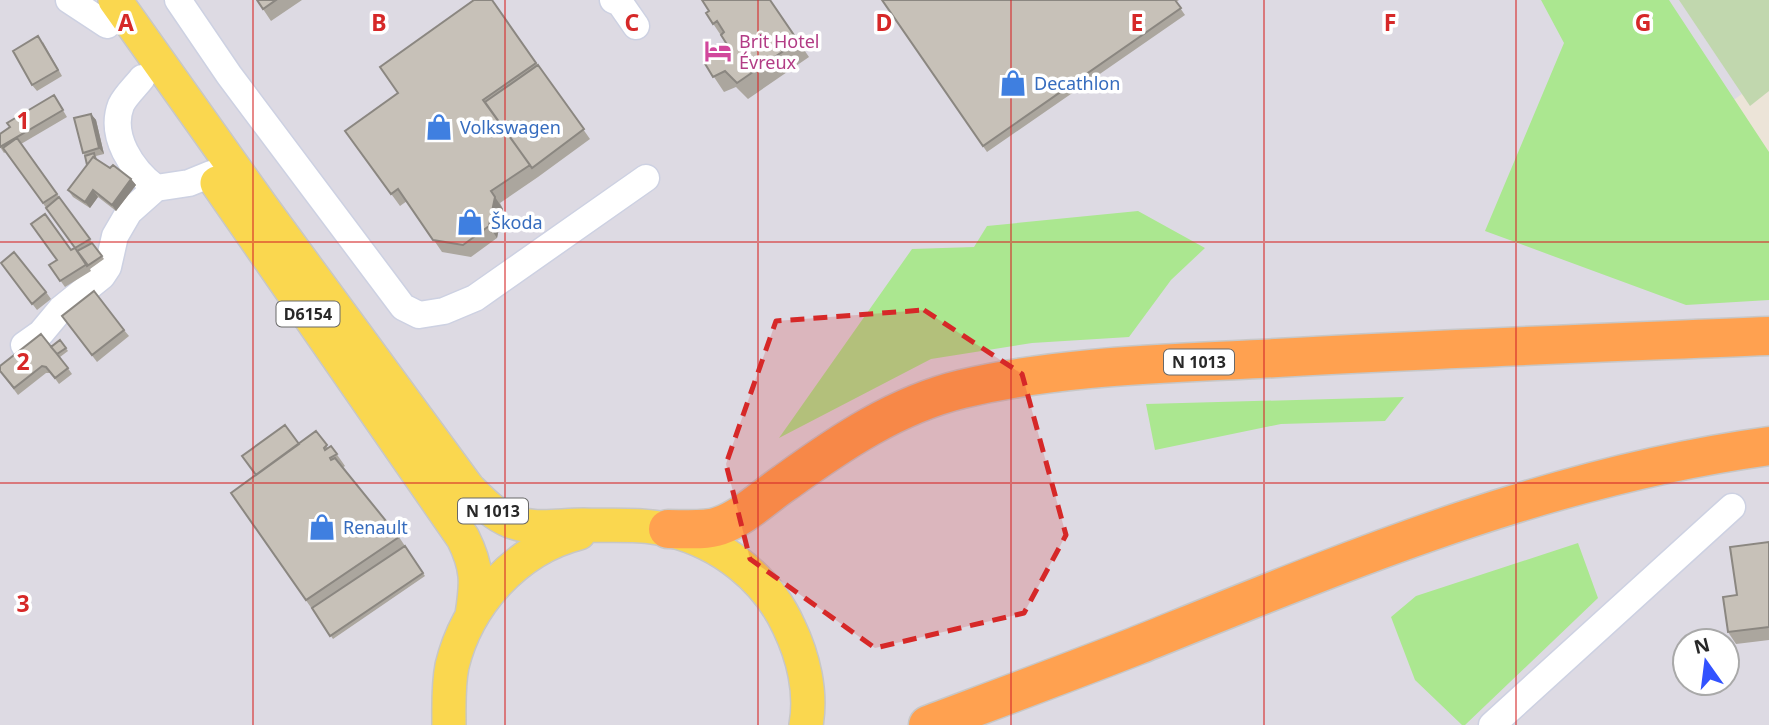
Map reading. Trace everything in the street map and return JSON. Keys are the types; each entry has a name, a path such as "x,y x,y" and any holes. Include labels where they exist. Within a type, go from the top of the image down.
{"highway":[{"name":"N 1013","path":"668,529 718,527 873,424 916,404 960,389 1007,380 1067,370 1202,362 1769,336"},
{"path":"928,725 1133,647 1380,548 1515,502 1647,466 1769,446"}],"main road":[{"name":"D6154","path":"104,8 142,78 463,538 472,555 477,579 472,615"},
{"name":"D6154","path":"104,8 420,423"},
{"name":"N 1013","path":"420,423 468,488 498,515 523,525 548,529 581,525 605,526"},
{"path":"605,526 636,525 668,529 703,541 734,560 762,584 783,614 798,647 807,683 806,725"},
{"name":"D6154","path":"449,725 448,696 460,641 472,615 497,582 528,555 565,536 605,526"}],"street":[{"path":"69,0 104,8"},
{"path":"178,0 229,75 403,307 419,315 444,311 475,298 646,178"},
{"path":"613,0 620,3 635,26"},
{"path":"142,78 121,104 119,125 126,157 142,177 156,188"},
{"path":"24,345 41,333 61,309 102,276 108,267 115,236 129,212 156,188 189,184 211,174"},
{"path":"1492,725 1732,507"}],"highlighted area":[{"path":"924,310 1022,374 1066,535 1024,613 875,648 750,559 726,464 776,321"}],"shaded area":[{"path":"0,0 1769,0 1769,74 1701,124 1769,190 1769,725 0,725"}],"green space":[{"path":"1541,0 1669,0 1769,152 1769,300 1686,305 1485,231 1564,43"},
{"path":"1679,0 1769,0 1769,91 1750,106"},
{"path":"1138,211 1205,248 1171,280 1129,337 1032,343 931,359 779,438 912,249 974,247 987,226"},
{"path":"1404,397 1385,421 1281,424 1155,450 1146,404"},
{"path":"1578,543 1598,598 1462,725 1415,680 1391,617 1416,596"}],"building":[{"path":"257,0 276,0 263,9"},
{"name":"Volkswagen","path":"474,0 492,0 536,63 483,100 530,165 491,191 495,197 489,226 463,245 433,240 398,189 391,194 345,131 398,93 380,67"},
{"path":"702,0 770,0 798,41 737,83 725,71 713,77 704,62 728,46 721,35 724,32 717,21 713,24"},
{"name":"Decathlon","path":"882,0 1175,0 1181,8 983,146"},
{"path":"38,36 58,70 32,85 13,51"},
{"path":"538,65 584,129 532,168 485,102"},
{"path":"54,95 63,110 0,147 0,134 10,127 7,123"},
{"path":"91,114 99,148 83,153 74,118"},
{"path":"17,138 57,194 43,203 3,148"},
{"path":"94,153 95,158 87,165 85,156"},
{"path":"93,157 110,168 113,165 131,179 112,205 93,190 85,202 68,190"},
{"path":"59,197 90,239 75,248 46,208"},
{"path":"45,214 71,250 75,248 87,264 60,281 49,265 57,260 31,224"},
{"path":"92,243 102,256 87,266 77,251"},
{"path":"14,252 46,292 32,304 1,263"},
{"path":"94,291 124,330 92,355 62,316"},
{"path":"41,334 68,368 55,378 42,366 14,388 0,371 0,366"},
{"path":"60,340 66,348 57,354 51,347"},
{"path":"285,425 299,444 256,475 242,456"},
{"name":"Renault","path":"316,431 327,445 325,450 331,446 337,454 330,458 331,460 335,458 399,537 306,600 231,493"},
{"path":"1769,542 1769,627 1741,630 1741,627 1727,627 1723,597 1737,595 1730,547"},
{"path":"405,546 423,573 330,636 312,608"}],"place":[{"name":"Brit Hotel Évreux","path":"718,51"},
{"name":"Decathlon","path":"1013,83"},
{"name":"Volkswagen","path":"439,127"},
{"name":"Škoda","path":"470,222"},
{"name":"Renault","path":"322,527"}]}
